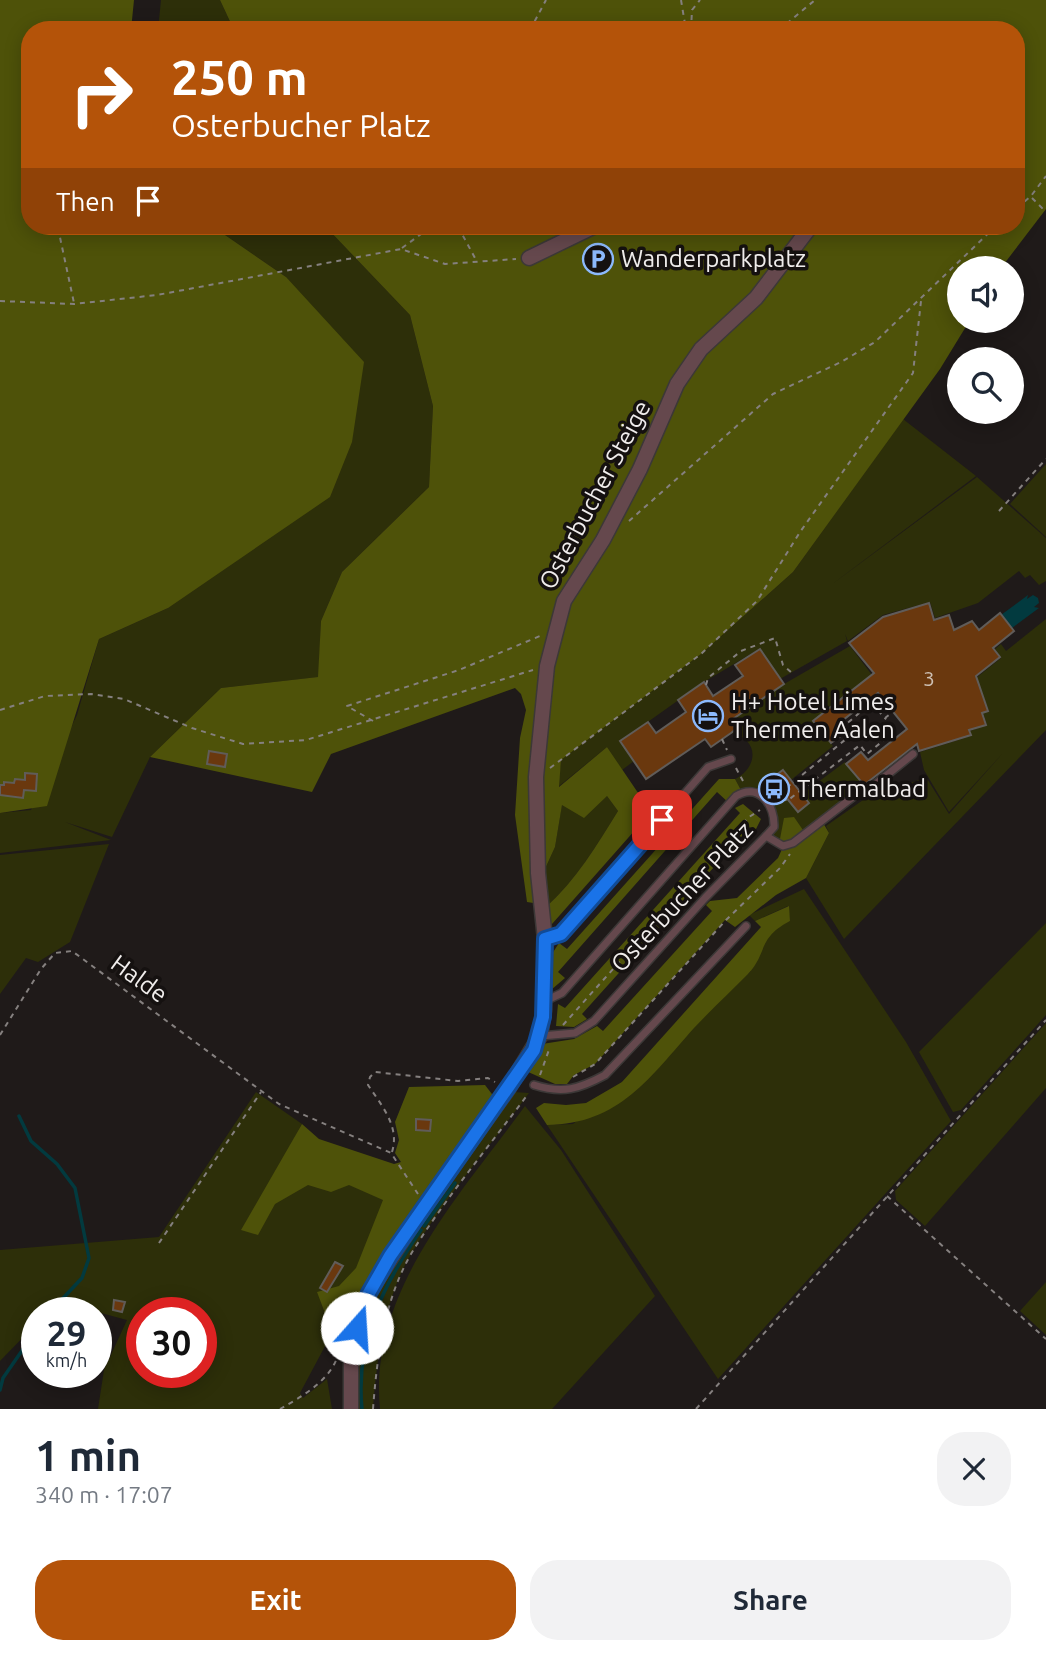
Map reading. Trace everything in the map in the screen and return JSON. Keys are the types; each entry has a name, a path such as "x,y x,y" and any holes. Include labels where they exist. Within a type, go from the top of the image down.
{"street":[{"path":"529,258 576,235"},
{"name":"Osterbucher Steige","path":"351,1409 351,1360 357,1328 369,1293 424,1207 547,1035 536,777 547,666 564,601 603,540 640,469 677,384 701,349 756,298 804,235"}],"lane":[{"path":"766,836 783,846 793,843 858,793 867,791 912,754"},
{"path":"545,939 561,934 708,767 731,759"},
{"name":"Osterbucher Platz","path":"544,1001 562,993 736,796 749,791 759,793 770,804 774,827 705,898 594,1021 575,1033 547,1035"},
{"path":"534,1086 554,1092 576,1090 605,1075 746,926"}],"path":[{"path":"535,21 546,0"},
{"path":"681,0 684,21"},
{"path":"691,21 692,10 700,0"},
{"path":"790,21 816,0"},
{"path":"1025,201 1046,176"},
{"path":"1031,196 1046,212"},
{"path":"59,235 74,304"},
{"path":"0,301 74,304 157,295 401,249 420,235"},
{"path":"463,235 475,259"},
{"path":"623,525 773,394 841,362 874,342 987,235"},
{"path":"401,249 445,264 475,259 529,258"},
{"path":"536,777 701,654 757,601 800,532 913,373 920,301"},
{"path":"999,511 1046,459"},
{"path":"373,722 347,706 459,670 555,630"},
{"path":"706,685 708,678 741,651 775,638 783,665 792,673"},
{"path":"0,710 45,696 91,694 124,699 192,728 243,744 306,740 373,722 547,666"},
{"path":"871,703 895,731 867,754 860,745 787,801 783,796 780,793 851,734 844,726 871,703"},
{"path":"885,719 893,712"},
{"path":"740,774 744,782"},
{"path":"546,1082 537,1079 547,1035 749,817 783,796"},
{"path":"567,1084 574,1075 595,1063 726,920 780,868 793,843"},
{"name":"Halde","path":"0,1035 41,970 55,953 72,951 279,1104 391,1153"},
{"path":"696,1409 1046,1020"},
{"path":"424,1207 411,1179 391,1153 396,1140 394,1128 368,1085 370,1077 375,1072 433,1080 488,1078 508,1089"},
{"path":"373,1409 377,1352 395,1293 411,1255 534,1086"},
{"path":"159,1242 262,1091"},
{"path":"887,1196 1046,1339"},
{"path":"279,1409 304,1395 324,1377 337,1357 343,1326 349,1323 357,1328"}],"green space":[{"path":"161,0 220,0 230,21 159,21"},
{"path":"225,235 334,235 410,315 433,406 429,487 342,572 321,621 319,677 221,688 150,757 112,837 65,822 111,840 0,853 0,813 31,810 77,715 99,639 168,608 286,277"},
{"path":"903,419 976,476 831,585 977,477 1046,538 1046,581 1039,585 1030,575 1025,578 1019,571 978,603 935,618 930,602 883,615 848,641 845,634 847,641 780,679 759,649 704,682 621,741 634,761 622,770 607,747 558,787 561,760 701,654 793,572"},
{"path":"1046,464 1046,537 1010,504"},
{"path":"1046,619 1046,730 844,939 806,878 829,833 826,826 883,786 890,791 926,777 949,814 1003,753 949,812 924,770 920,752 971,736 970,731 987,725 983,713 989,711 981,690 971,693 966,686 1001,658 995,649 1001,644 1006,651"},
{"path":"850,646 872,675 813,721 833,746 791,780 783,770 771,780 798,812 809,803 802,794 845,762 865,786 805,834 779,844 766,836 774,816 759,793 742,792 735,779 748,768 753,754 747,741 731,733 736,729 730,721 784,684"},
{"path":"607,796 618,811 576,874 546,907 544,871 555,847 562,804"},
{"path":"109,844 70,942 38,962 26,958 0,994 0,855"},
{"path":"804,889 906,1042 951,1121 718,1379 547,1125 573,1124 750,972 772,930 790,921 788,906 755,921 749,915"},
{"path":"1046,923 1046,1015 961,1110 953,1112 919,1052"},
{"path":"1046,1023 1046,1088 925,1226 896,1200 895,1191"},
{"path":"256,1092 302,1124 291,1144 402,1202 300,1393 303,1398 327,1379 332,1409 98,1409 101,1388 112,1388 112,1353 126,1322 126,1388 217,1388 217,1297 126,1297 126,1320 112,1316 112,1297 21,1297 21,1339 0,1361 0,1250 159,1237"},
{"path":"514,1092 529,1093 438,1213 402,1272 383,1329 373,1409 357,1409 359,1348 375,1294 394,1262"},
{"path":"525,1106 561,1150 655,1296 552,1409 380,1409 380,1366 389,1325 404,1285 448,1210"},
{"path":"1046,1282 1046,1335 1020,1311"}],"shaded area":[{"path":"0,0 134,0 132,21 21,21 21,235 225,235 286,277 364,362 352,442 330,497 168,608 99,639 47,806 0,813"},
{"path":"220,0 1046,0 1046,209 1010,256 947,256 947,333 962,333 953,347 947,347 947,358 940,369 793,572 701,654 561,760 559,787 607,747 651,812 552,924 548,925 546,907 576,874 618,811 607,796 584,818 562,805 555,847 544,871 540,904 527,902 515,815 520,738 526,710 521,694 515,688 331,754 312,792 150,757 221,688 318,677 321,621 342,572 429,487 433,406 410,315 334,235 1025,235 1025,21 230,21"},
{"path":"719,779 735,779 742,792 729,803 717,792 558,972 565,978 551,990 550,957 559,943 567,949"},
{"path":"743,804 761,819 755,831 750,827 582,1014 587,1019 574,1027 556,1026 558,1004 565,1008 740,813 735,808"},
{"path":"794,817 805,833 822,821 829,833 806,878 776,895 735,927 725,920 595,1064 574,1075 567,1084 555,1084 526,1071 542,1044 574,1039 597,1026 603,1031 712,911 706,905 710,901 737,898 778,858 783,847 779,844 784,818"},
{"path":"789,906 790,921 767,940 748,974 631,1095 595,1116 572,1123 547,1125 536,1108 544,1103 586,1103 622,1082 761,927 755,921"},
{"path":"485,1085 495,1098 410,1216 339,1330 328,1321 317,1292 339,1286 356,1268 383,1200 349,1185 331,1192 308,1185 275,1204 258,1235 241,1230 302,1124 319,1139 394,1164 401,1162 395,1153 399,1140 395,1122 409,1087"}],"water":[{"path":"1028,595 1027,599 1033,595 1038,598 1039,603 1034,607 1039,608 1012,628 1001,615"}],"building":[{"path":"929,603 934,620 949,615 954,630 972,621 979,630 1000,613 1014,631 993,648 1000,657 976,676 988,711 982,713 986,725 969,730 971,735 919,751 917,744 864,785 846,764 861,752 868,760 907,729 878,693 838,724 845,733 831,743 813,721 874,673 849,643 883,617"},
{"name":"H+ Hotel Limes Thermen Aalen","path":"760,649 784,684 730,721 736,729 711,747 705,739 646,779 620,741 648,722 656,733 686,712 678,700 704,682 713,696 743,676 735,665"},
{"path":"209,751 227,754 225,767 207,764"},
{"path":"783,770 809,803 798,812 771,779"},
{"path":"25,773 37,774 36,791 24,790 23,798 0,795 0,785 4,785 4,782 14,783 15,779 25,780"},
{"path":"416,1119 431,1120 430,1131 416,1130"},
{"path":"335,1262 343,1266 327,1292 320,1288"},
{"path":"114,1300 125,1302 122,1312 113,1310"}],"waterway":[{"path":"19,1116 31,1141 57,1164 75,1188 89,1258 82,1278 64,1297"},
{"path":"424,1226 455,1183"},
{"path":"362,1409 363,1360 375,1315 395,1272 421,1230"},
{"path":"0,1390 3,1378 21,1352"}],"place":[{"name":"Wanderparkplatz","path":"598,259"},
{"name":"H+ Hotel Limes Thermen Aalen","path":"708,716"},
{"name":"Thermalbad","path":"774,789"}],"route":[{"path":"357,1328 369,1293 390,1256 534,1050 540,1036 543,1017 545,939 561,934 662,820"}]}
